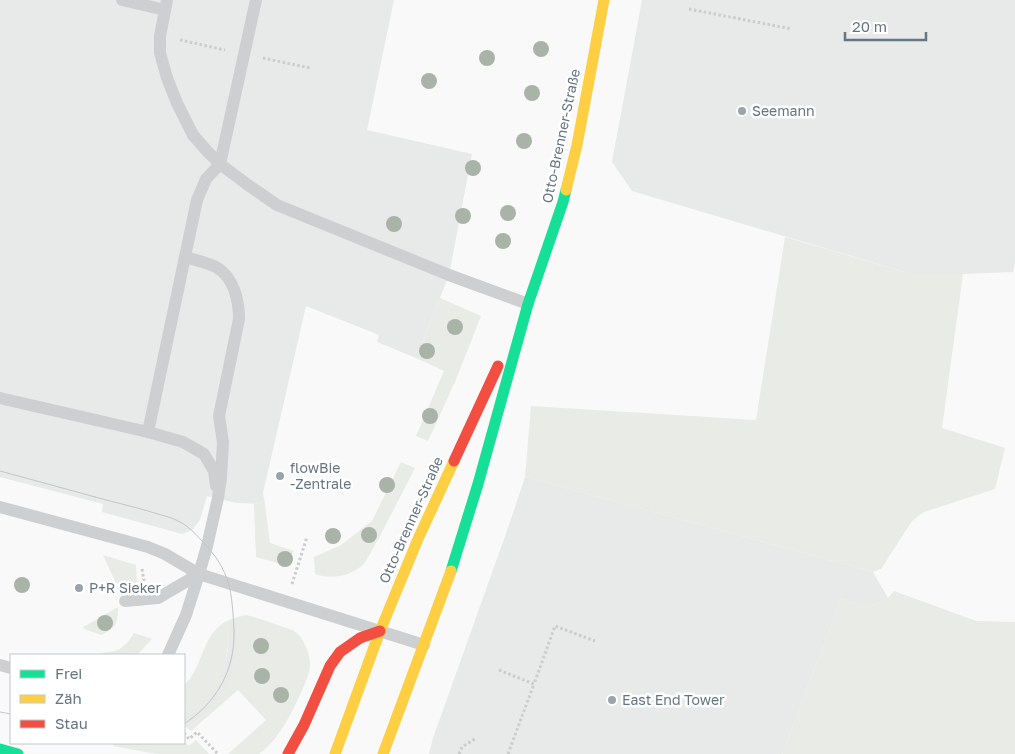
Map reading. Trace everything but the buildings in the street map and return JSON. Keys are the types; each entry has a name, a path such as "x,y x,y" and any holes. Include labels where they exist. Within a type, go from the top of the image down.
{"street":[{"name":"Otto-Brenner-Straße","path":"385,751 453,564 478,484 528,304 563,202 577,144 604,0"},
{"name":"Otto-Brenner-Straße","path":"335,754 380,631 418,539 486,390 528,304"},
{"path":"288,754 304,725 330,666 340,652 360,638 380,631"},
{"path":"0,749 18,754"}],"lane":[{"path":"122,0 166,5 160,36 160,53 177,103 193,134 207,151 248,186 277,205 449,275 528,304"},
{"path":"148,432 198,197 206,179 220,164 256,0"},
{"path":"168,654 186,615 200,574 218,498 223,442 219,416 239,319 239,306 235,292 222,272 215,266 185,257"},
{"path":"0,398 148,432 183,442 204,454 214,471 218,498"},
{"path":"0,507 148,547 166,554 200,574 424,644"},
{"path":"125,601 158,598 200,574"},
{"path":"175,640 178,654"}],"path":[{"path":"689,9 792,29"},
{"path":"286,602 307,537"},
{"path":"508,754 555,626 595,641"},
{"path":"499,670 534,684"},
{"path":"185,733 189,739 197,732 218,754"},
{"path":"459,754 462,747 475,739"}],"shaded area":[{"path":"0,0 394,0 367,130 472,154 449,275 416,358 377,342 379,335 306,306 263,493 265,504 236,503 207,496 200,520 192,530 182,534 102,512 103,504 0,477"},
{"path":"642,0 1015,0 1015,263 1013,272 912,274 632,191 612,162"},
{"path":"785,237 912,274 963,274 942,428 1005,448 995,489 924,512 912,521 881,569 873,572 525,477 531,406 756,420"},
{"path":"440,298 481,316 457,377 428,441 416,436 444,371 416,358"},
{"path":"401,462 415,468 365,562 355,571 342,576 328,577 315,574 314,557 341,545 372,521"},
{"path":"525,477 873,572 888,598 869,607 841,599 782,754 429,754"},
{"path":"254,504 265,504 270,543 294,551 284,565 256,557"},
{"path":"103,555 136,565 137,586 129,587 116,583"},
{"path":"894,591 976,621 1015,622 1015,754 782,754 841,599 869,607 888,598"},
{"path":"118,607 115,625 101,635 82,628"},
{"path":"246,615 294,631 306,646 310,665 307,679 294,708 271,744 259,754 228,754 266,720 238,690 191,731 187,728 214,705 223,693 234,667 238,617"},
{"path":"238,617 237,653 234,670 219,700 210,710 187,728 185,718 194,711 219,680 228,650 229,620"},
{"path":"229,620 227,651 221,676 207,698 185,718 185,685 196,669 208,641 220,626"},
{"path":"134,633 152,639 138,654 101,654 115,651 129,641"},
{"path":"196,740 209,754 157,754 113,746 114,744 185,744 185,742 189,746"}],"tram line":[{"path":"0,471 172,518 190,529 212,552 224,572 231,593 234,631 231,659 227,672 214,696 195,716 185,723"},
{"path":"0,712 10,714"}],"traffic: fast":[{"path":"451,571 478,484 528,304 566,190"},
{"path":"0,749 18,754"}],"traffic: slow":[{"path":"566,190 577,145 604,0"},
{"path":"335,754 380,631 418,539 454,461"},
{"path":"383,754 451,571"}],"traffic: jam":[{"path":"454,461 498,366"},
{"path":"288,754 304,725 330,666 340,652 360,638 380,631"}],"place":[{"name":"Seemann","path":"742,111"},
{"name":"flowBie -Zentrale","path":"280,476"},
{"name":"P+R Sieker","path":"79,588"},
{"name":"East End Tower","path":"612,700"}]}
